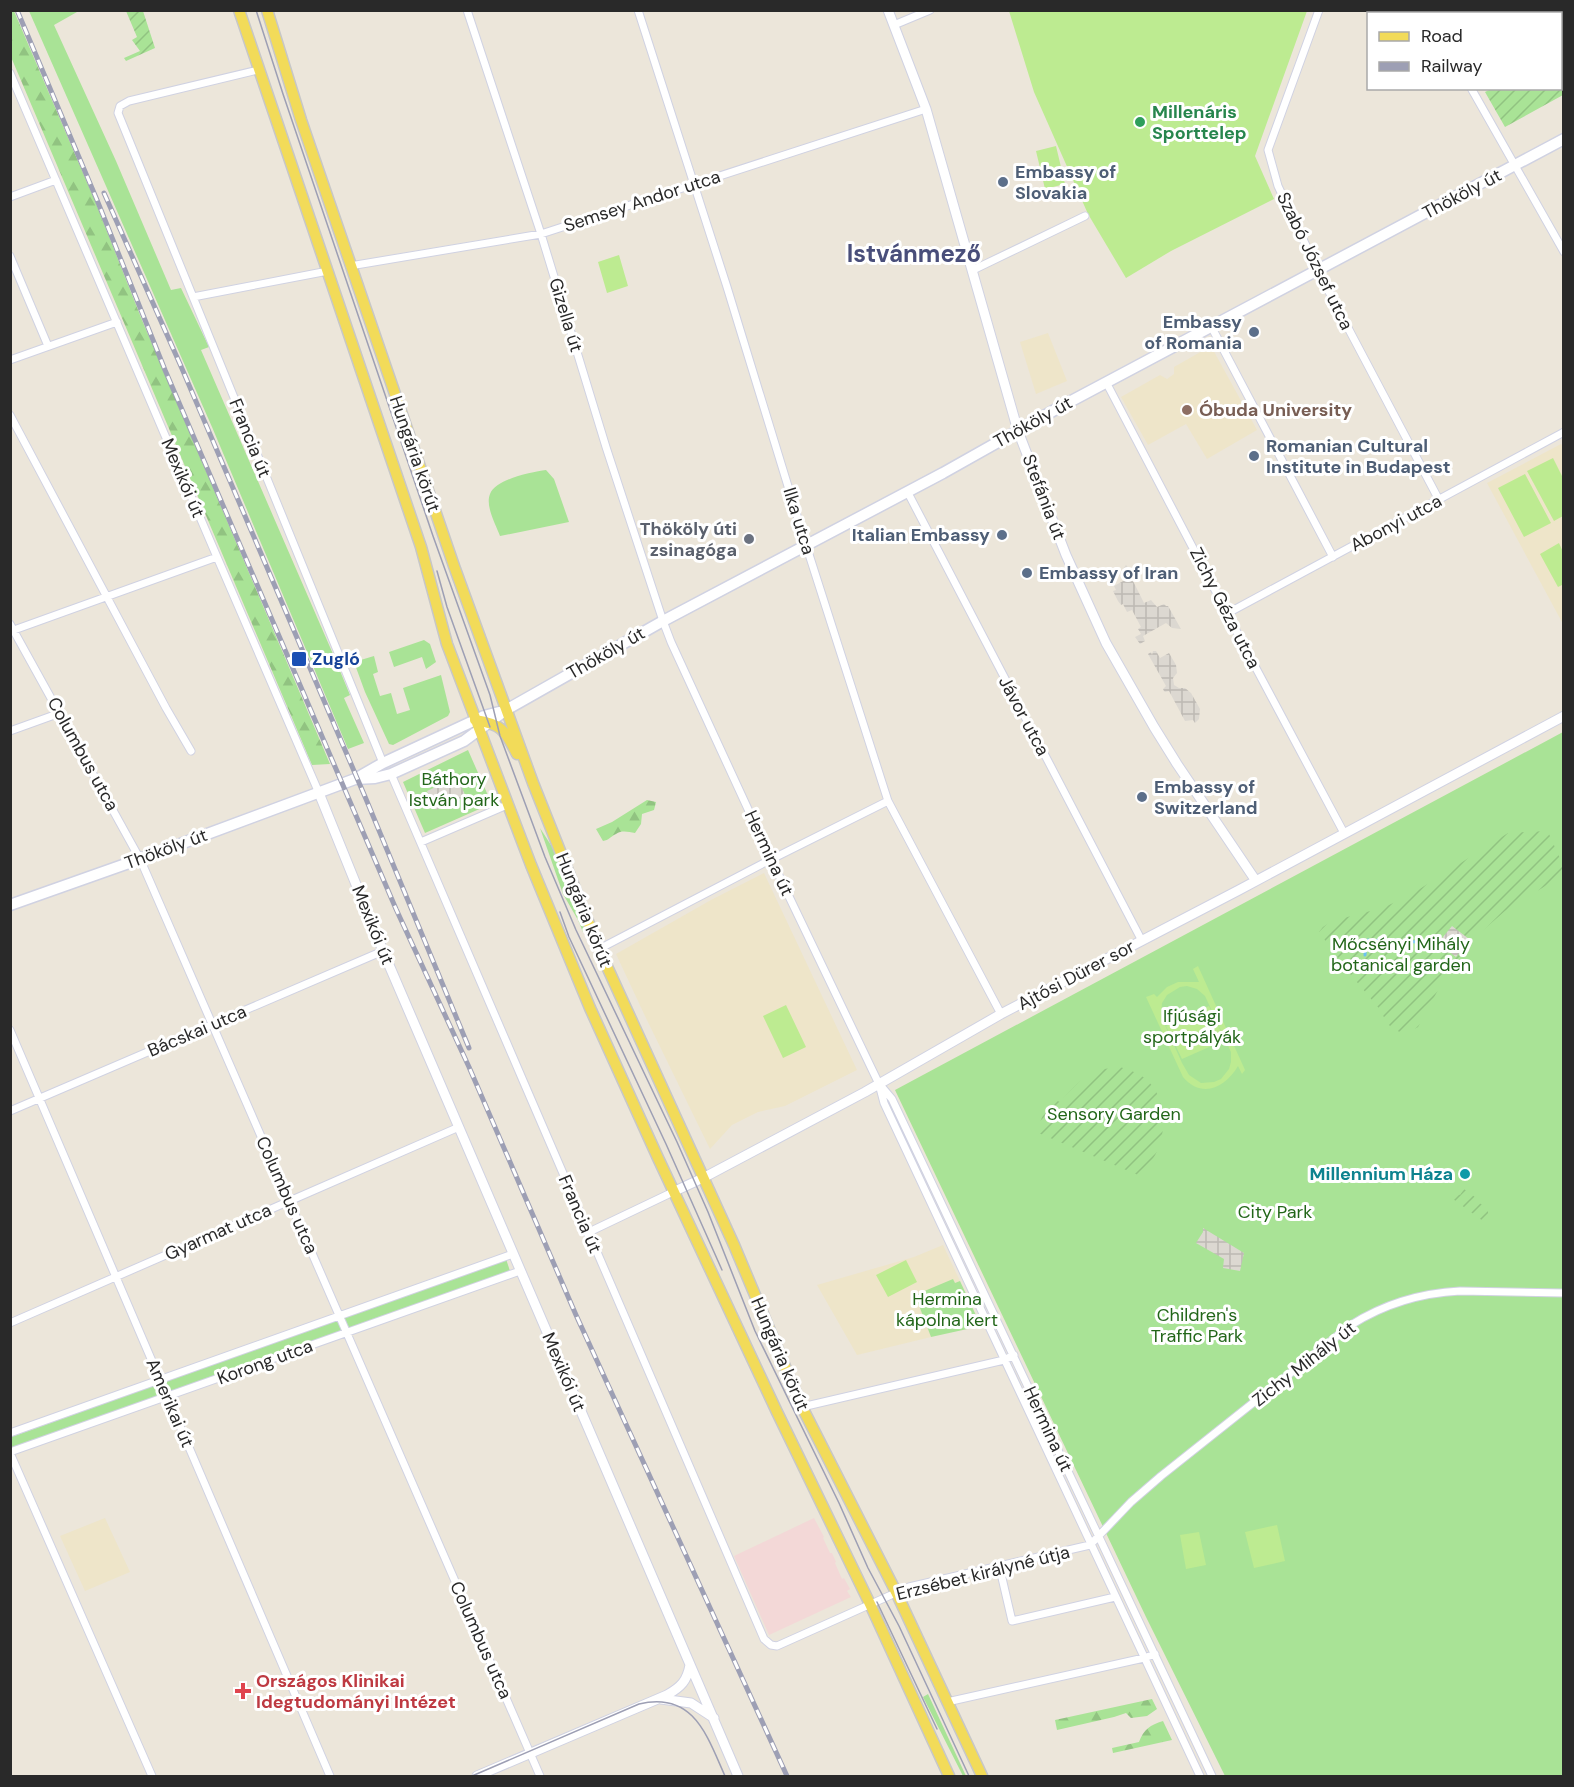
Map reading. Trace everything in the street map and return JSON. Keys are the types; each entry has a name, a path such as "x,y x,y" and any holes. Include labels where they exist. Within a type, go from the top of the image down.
{"main road":[{"name":"Hungária körút","path":"239,10 421,547 447,644 507,805 590,1008 949,1776"},
{"name":"Hungária körút","path":"267,10 301,120 457,577 533,783 599,949 734,1245 802,1407 896,1592 982,1776"},
{"name":"Thököly út","path":"10,905 319,793 355,779 382,763 477,726 663,621 1563,139"},
{"name":"Thököly út","path":"490,723 506,710"},
{"path":"477,726 490,723 502,728 533,783"},
{"name":"Thököly út","path":"355,779 392,774 464,741 477,726"}],"street":[{"name":"Gizella út","path":"467,10 541,234 606,447 663,621"},
{"name":"Ilka utca","path":"638,10 888,801 1001,1014"},
{"name":"Stefánia út","path":"888,10 926,108 1018,431 1066,555 1106,643 1177,764 1256,881"},
{"path":"894,25 930,10"},
{"name":"Szabó József utca","path":"1318,10 1268,150 1278,186 1318,271 1439,500"},
{"name":"Francia út","path":"258,70 129,101 120,106 118,113 382,763"},
{"name":"Mexikói út","path":"10,73 319,793 383,951 738,1776"},
{"path":"1472,90 1563,252"},
{"name":"Semsey Andor utca","path":"350,266 541,234 926,108"},
{"path":"10,197 56,180"},
{"path":"973,270 1084,216"},
{"path":"10,256 48,346"},
{"path":"193,297 328,271"},
{"path":"10,360 117,322"},
{"path":"1211,326 1333,557"},
{"name":"Zichy Géza utca","path":"1106,382 1344,833"},
{"path":"10,415 191,751"},
{"name":"Abonyi utca","path":"1228,613 1563,432"},
{"name":"Jávor utca","path":"907,491 1142,941"},
{"path":"12,627 217,557"},
{"name":"Hermina út","path":"663,621 771,859 879,1084 886,1108 1200,1776"},
{"name":"Columbus utca","path":"12,627 141,859 540,1776"},
{"path":"10,731 60,713"},
{"name":"Ajtósi Dürer sor","path":"587,1233 703,1178 879,1084 1001,1014 1256,881 1563,716"},
{"name":"Francia út","path":"392,774 587,1233 764,1639 771,1645 777,1646"},
{"path":"599,949 888,801"},
{"path":"421,842 507,805"},
{"name":"Bácskai utca","path":"10,1111 383,951"},
{"name":"Amerikai út","path":"10,1030 330,1776"},
{"name":"Hermina út","path":"879,1084 892,1099 1212,1776"},
{"name":"Gyarmat utca","path":"10,1323 459,1127"},
{"name":"Korong utca","path":"10,1433 513,1254"},
{"name":"Korong utca","path":"10,1453 520,1271"},
{"name":"Zichy Mihály út","path":"1090,1545 1131,1502 1161,1476 1362,1318 1402,1301 1444,1292 1563,1293"},
{"path":"802,1407 1014,1356"},
{"path":"10,1453 152,1776"},
{"name":"Erzsébet királyné útja","path":"777,1646 909,1587 1090,1545"},
{"path":"999,1565 1012,1621 1115,1597"},
{"path":"947,1702 1155,1654"},
{"path":"477,1776 667,1695 683,1684 688,1677 690,1665"},
{"path":"658,1698 691,1703 714,1718"}],"shaded area":[{"path":"1048,333 1067,381 1036,394 1020,342"},
{"name":"Óbuda University","path":"1211,346 1257,430 1207,459 1186,424 1148,445 1121,397 1160,375 1167,379 1174,374 1174,367"},
{"path":"1561,444 1564,448 1563,624 1487,483"},
{"path":"1126,565 1144,603 1151,600 1157,607 1164,604 1168,606 1181,629 1172,628 1166,623 1143,636 1145,641 1140,644 1135,637 1141,634 1138,629 1141,627 1132,610 1127,612 1113,591 1116,590 1114,586 1127,579 1123,569"},
{"path":"1153,651 1156,651 1160,658 1169,653 1176,665 1174,685 1185,688 1191,693 1200,709 1199,719 1195,723 1193,720 1185,721 1169,691 1164,691 1166,686 1148,654 1151,652 1152,655"},
{"path":"457,777 466,797 436,810 427,791"},
{"path":"764,873 857,1070 785,1106 758,1112 732,1125 710,1149 616,954"},
{"path":"1452,926 1469,939 1465,945 1470,950 1468,952 1463,948 1456,957 1438,943"},
{"path":"1203,1228 1244,1253 1240,1271 1223,1268 1224,1259 1196,1243"},
{"path":"943,1245 960,1281 955,1283 953,1280 916,1295 931,1337 857,1355 817,1285 914,1257"},
{"path":"105,1518 130,1572 85,1591 60,1536"},
{"path":"814,1518 842,1579 844,1578 850,1589 847,1591 851,1597 769,1635 734,1556"}],"green space":[{"path":"10,11 14,11 95,201 142,320 330,764 312,765 11,57"},
{"path":"29,11 77,12 54,25 171,290 181,288 209,347 201,350 333,654 350,695 344,698 364,743 348,749 212,427"},
{"path":"126,11 143,11 155,48 126,61 124,58 140,51 132,40 137,37"},
{"path":"1009,11 1307,11 1255,156 1274,199 1171,251 1126,278 1088,214 1034,92"},
{"path":"1563,11 1563,95 1505,127 1485,92 1489,90 1562,90 1562,12 1530,12"},
{"path":"1056,146 1065,184 1045,189 1036,151"},
{"path":"619,255 628,286 607,293 598,262"},
{"path":"1553,458 1563,478 1563,516 1554,521 1527,471"},
{"path":"546,470 554,479 569,522 500,536 489,504 490,494 506,480"},
{"path":"1525,474 1551,523 1524,537 1498,488"},
{"path":"1559,543 1563,552 1564,584 1558,587 1540,554"},
{"path":"424,640 430,644 436,662 426,669 422,657 394,667 389,652"},
{"path":"374,656 378,672 373,674 380,696 391,693 397,714 410,710 403,688 441,675 450,712 448,716 393,745 389,744 354,662"},
{"name":"City Park","path":"1563,732 1563,1776 1225,1776 1146,1617 895,1090"},
{"name":"Báthory István park","path":"468,750 490,800 484,807 425,833 403,782"},
{"path":"647,800 656,802 654,810 642,814 641,824 635,833 621,832 603,841 596,829 612,822"},
{"path":"540,828 556,853 585,932 563,894"},
{"name":"Mőcsényi Mihály botanical garden","path":"1546,831 1563,865 1563,875 1505,911 1473,939 1444,979 1418,1027 1407,1033 1391,1027 1382,1012 1319,932 1332,921 1382,908 1407,897 1508,833"},
{"path":"1198,966 1245,1070 1242,1074 1238,1066 1227,1080 1213,1088 1198,1088 1183,1077 1146,997 1154,994 1157,997 1167,987 1178,982 1199,982 1193,969","holes":["1187,986 1197,989 1205,996 1231,1052 1229,1069 1221,1079 1214,1082 1201,1083 1189,1075 1161,1016 1162,1003 1167,995 1180,987"]},
{"path":"786,1005 806,1047 783,1058 763,1016"},
{"name":"Ifjúsági sportpályák","path":"1209,1006 1225,1040 1182,1059 1166,1026"},
{"name":"Sensory Garden","path":"1120,1067 1146,1079 1155,1090 1162,1108 1163,1129 1158,1148 1152,1160 1138,1175 1036,1132 1050,1098 1060,1102 1092,1073"},
{"path":"1464,1189 1487,1208 1489,1217 1483,1221 1453,1199"},
{"path":"506,1259 510,1271 11,1448 11,1437"},
{"path":"906,1260 917,1282 888,1297 876,1275"},
{"name":"Hermina kápolna kert","path":"953,1279 955,1283 960,1281 981,1326 931,1337 915,1295"},
{"path":"1277,1525 1285,1561 1254,1568 1245,1532"},
{"path":"1199,1532 1206,1565 1186,1569 1180,1535"},
{"path":"928,1694 966,1776 963,1776 923,1697"},
{"path":"1152,1699 1157,1709 1147,1716 1131,1718 1126,1713 1057,1730 1055,1720"},
{"path":"1163,1721 1172,1740 1113,1753 1112,1748 1139,1742 1148,1728"}],"waterway":[{"path":"1365,955 1368,940 1373,942 1381,939 1399,940 1435,947"}],"tram line":[{"path":"256,10 433,536 490,695 500,736 545,857 576,930 677,1142 708,1212 755,1331 868,1568 899,1626 969,1776"},
{"path":"437,571 447,607 490,727"},
{"path":"560,912 569,937 722,1270"},
{"path":"877,1602 937,1729"},
{"path":"472,1776 639,1704 658,1702 673,1704 696,1720 712,1746 725,1776"}],"railway":[{"path":"17,10 165,370 396,909 469,1067 576,1315 787,1776"},
{"path":"104,193 180,364 366,799 469,1048"}],"place":[{"name":"Millenáris Sporttelep","path":"1140,122"},
{"name":"Embassy of Slovakia","path":"1003,182"},
{"name":"Embassy of Romania","path":"1254,332"},
{"name":"Óbuda University","path":"1187,410"},
{"name":"Romanian Cultural Institute in Budapest","path":"1254,456"},
{"name":"Italian Embassy","path":"1002,535"},
{"name":"Thököly úti zsinagóga","path":"749,539"},
{"name":"Embassy of Iran","path":"1027,573"},
{"name":"Zugló","path":"299,659"},
{"name":"Embassy of Switzerland","path":"1142,797"},
{"name":"Millennium Háza","path":"1465,1174"},
{"name":"Országos Klinikai Idegtudományi Intézet","path":"243,1691"}],"district":[{"name":"Istvánmező","path":"914,253"}],"park label":[{"name":"Children's Traffic Park","path":"1197,1325"}]}
